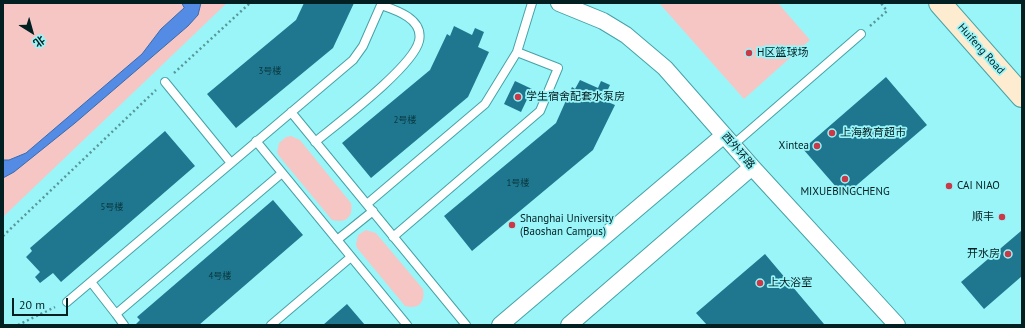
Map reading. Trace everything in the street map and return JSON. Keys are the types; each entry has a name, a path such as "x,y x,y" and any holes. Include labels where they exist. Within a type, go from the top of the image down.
{"street":[{"name":"西外环路","path":"559,3 603,21 647,51 665,68 752,167 897,325"},
{"name":"Huifeng Road","path":"940,3 1022,96"},
{"path":"500,325 729,140"},
{"path":"569,325 752,167"}],"lane":[{"path":"367,204 485,104 516,52 532,3"},
{"path":"67,302 359,53 381,5 401,12 413,21 419,30 419,41 408,62 315,142"},
{"path":"729,140 861,34"},
{"path":"393,237 540,111 558,68 516,52"},
{"path":"164,82 231,163"},
{"path":"291,112 466,325"},
{"path":"256,141 407,325"},
{"path":"116,314 282,173"},
{"path":"337,240 373,211"},
{"path":"271,325 351,257"},
{"path":"91,282 124,325"}],"path":[{"path":"3,236 164,82 250,3"},
{"path":"861,34 888,11 881,3"},
{"path":"18,325 67,302"}],"shaded area":[{"path":"3,3 227,3 3,217"},
{"name":"H区篮球场","path":"659,3 778,3 810,40 744,99"},
{"path":"291,136 300,140 351,203 352,208 348,218 341,221 332,220 279,156 277,152 279,143 286,137"},
{"path":"366,230 376,233 423,289 424,294 420,304 413,307 405,306 357,248 356,244 358,235"}],"water":[{"path":"182,3 201,3 198,15 188,26 75,123 14,172 3,178 3,160 9,160 26,153 142,54 161,29 184,8"}],"building":[{"path":"304,3 354,3 333,48 236,128 207,94 296,20"},
{"path":"454,26 472,35 475,28 484,32 478,47 489,52 468,97 371,178 342,143 430,70 447,34 450,36"},
{"path":"886,77 927,125 844,196 803,149"},
{"path":"580,80 598,88 601,81 610,85 603,100 615,105 593,150 472,251 444,216 556,123 572,87 575,89"},
{"name":"学生宿舍配套水泵房","path":"515,81 532,89 521,112 504,104"},
{"path":"165,131 195,166 61,282 53,273 40,283 35,277 40,272 26,257 32,251 30,248"},
{"path":"273,200 303,235 199,325 135,325 140,320 137,317"},
{"name":"开水房","path":"1021,231 1022,276 984,309 961,282"},
{"name":"上大浴室","path":"765,254 824,324 707,325 696,313"},
{"path":"347,304 365,325 323,325"}],"place":[{"name":"H区篮球场","path":"749,53"},
{"name":"学生宿舍配套水泵房","path":"518,97"},
{"name":"上海教育超市","path":"832,133"},
{"name":"Xintea","path":"817,146"},
{"name":"MIXUEBINGCHENG","path":"845,179"},
{"name":"CAI NIAO","path":"949,186"},
{"name":"顺丰","path":"1002,217"},
{"name":"Shanghai University (Baoshan Campus)","path":"512,225"},
{"name":"开水房","path":"1008,254"},
{"name":"上大浴室","path":"760,283"}]}
